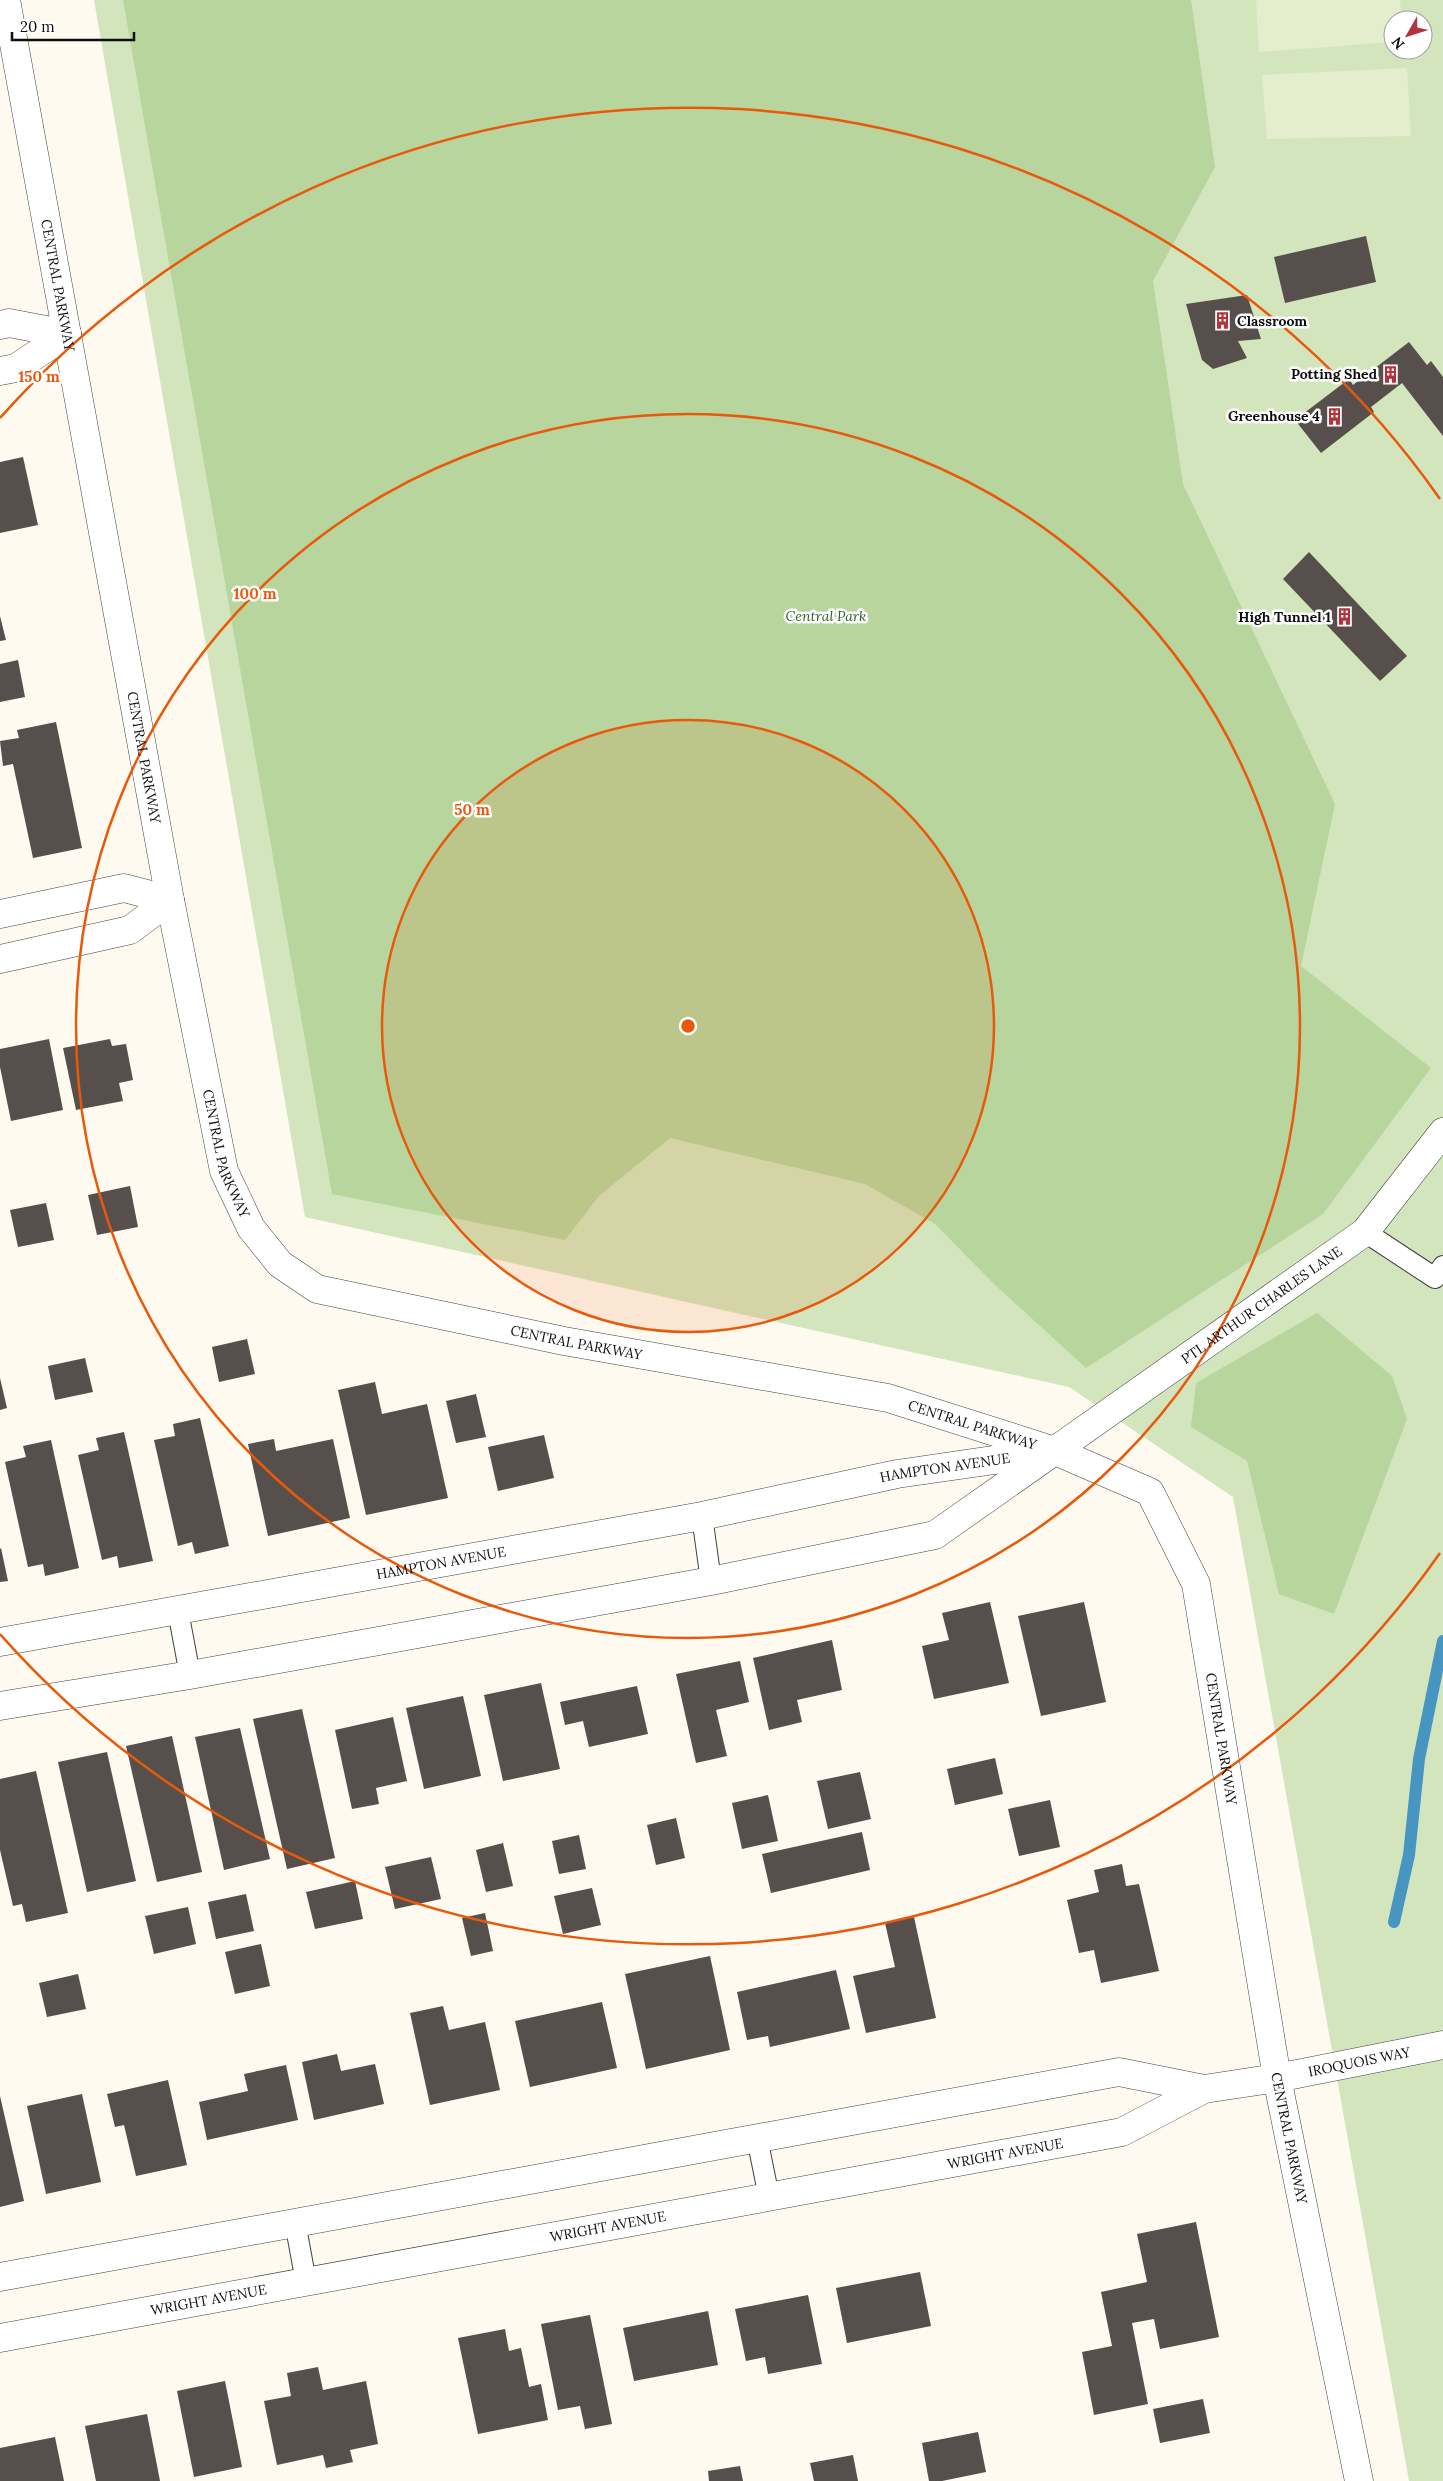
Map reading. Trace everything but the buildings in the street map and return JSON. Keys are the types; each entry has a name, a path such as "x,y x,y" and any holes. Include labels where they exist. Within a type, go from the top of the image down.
{"street":[{"name":"CENTRAL PARKWAY","path":"6,0 170,900 224,1171 251,1228 280,1264 317,1289 564,1341 888,1398 1055,1451 1150,1492 1196,1584 1277,2078 1359,2481"},
{"path":"0,325 9,323 67,334"},
{"path":"0,371 16,368 67,334"},
{"path":"0,914 124,888 170,900"},
{"path":"0,958 130,930 170,900"},
{"name":"PTL ARTHUR CHARLES LANE","path":"1055,1451 1365,1232 1443,1132"},
{"name":"HAMPTON AVENUE","path":"0,1642 702,1516 897,1474 1055,1451"},
{"name":"HAMPTON AVENUE","path":"0,1706 190,1676 711,1581 934,1535 1055,1451"},
{"name":"IROQUOIS WAY","path":"1277,2078 1443,2045"},
{"name":"WRIGHT AVENUE","path":"0,2277 1119,2072 1204,2088 1277,2078"},
{"name":"WRIGHT AVENUE","path":"0,2338 1122,2132 1204,2088"}],"lane":[{"path":"1365,1232 1434,1278 1443,1266"},
{"path":"702,1516 711,1581"},
{"path":"178,1611 190,1676"},
{"path":"757,2138 769,2196"},
{"path":"295,2222 306,2282"}],"green space":[{"name":"Central Park","path":"94,0 1443,0 1443,2481 1409,2481 1233,1497 1069,1387 305,1217"},
{"name":"Central Park","path":"123,0 1191,0 1215,167 1153,281 1183,484 1335,804 1301,966 1431,1068 1323,1214 1086,1368 994,1284 935,1224 865,1184 670,1138 599,1196 565,1240 332,1194"},
{"path":"1256,0 1400,0 1401,10 1383,10 1383,43 1259,52"},
{"path":"1407,68 1411,136 1267,139 1262,75"},
{"path":"1317,1313 1392,1376 1407,1419 1334,1614 1279,1594 1247,1461 1191,1427 1196,1383"}],"waterway":[{"path":"1394,1922 1409,1855 1419,1759 1443,1641"}],"place":[{"name":"Classroom","path":"1223,321"},
{"name":"Potting Shed","path":"1391,374"},
{"name":"Greenhouse 4","path":"1334,416"},
{"name":"High Tunnel 1","path":"1345,617"}]}
